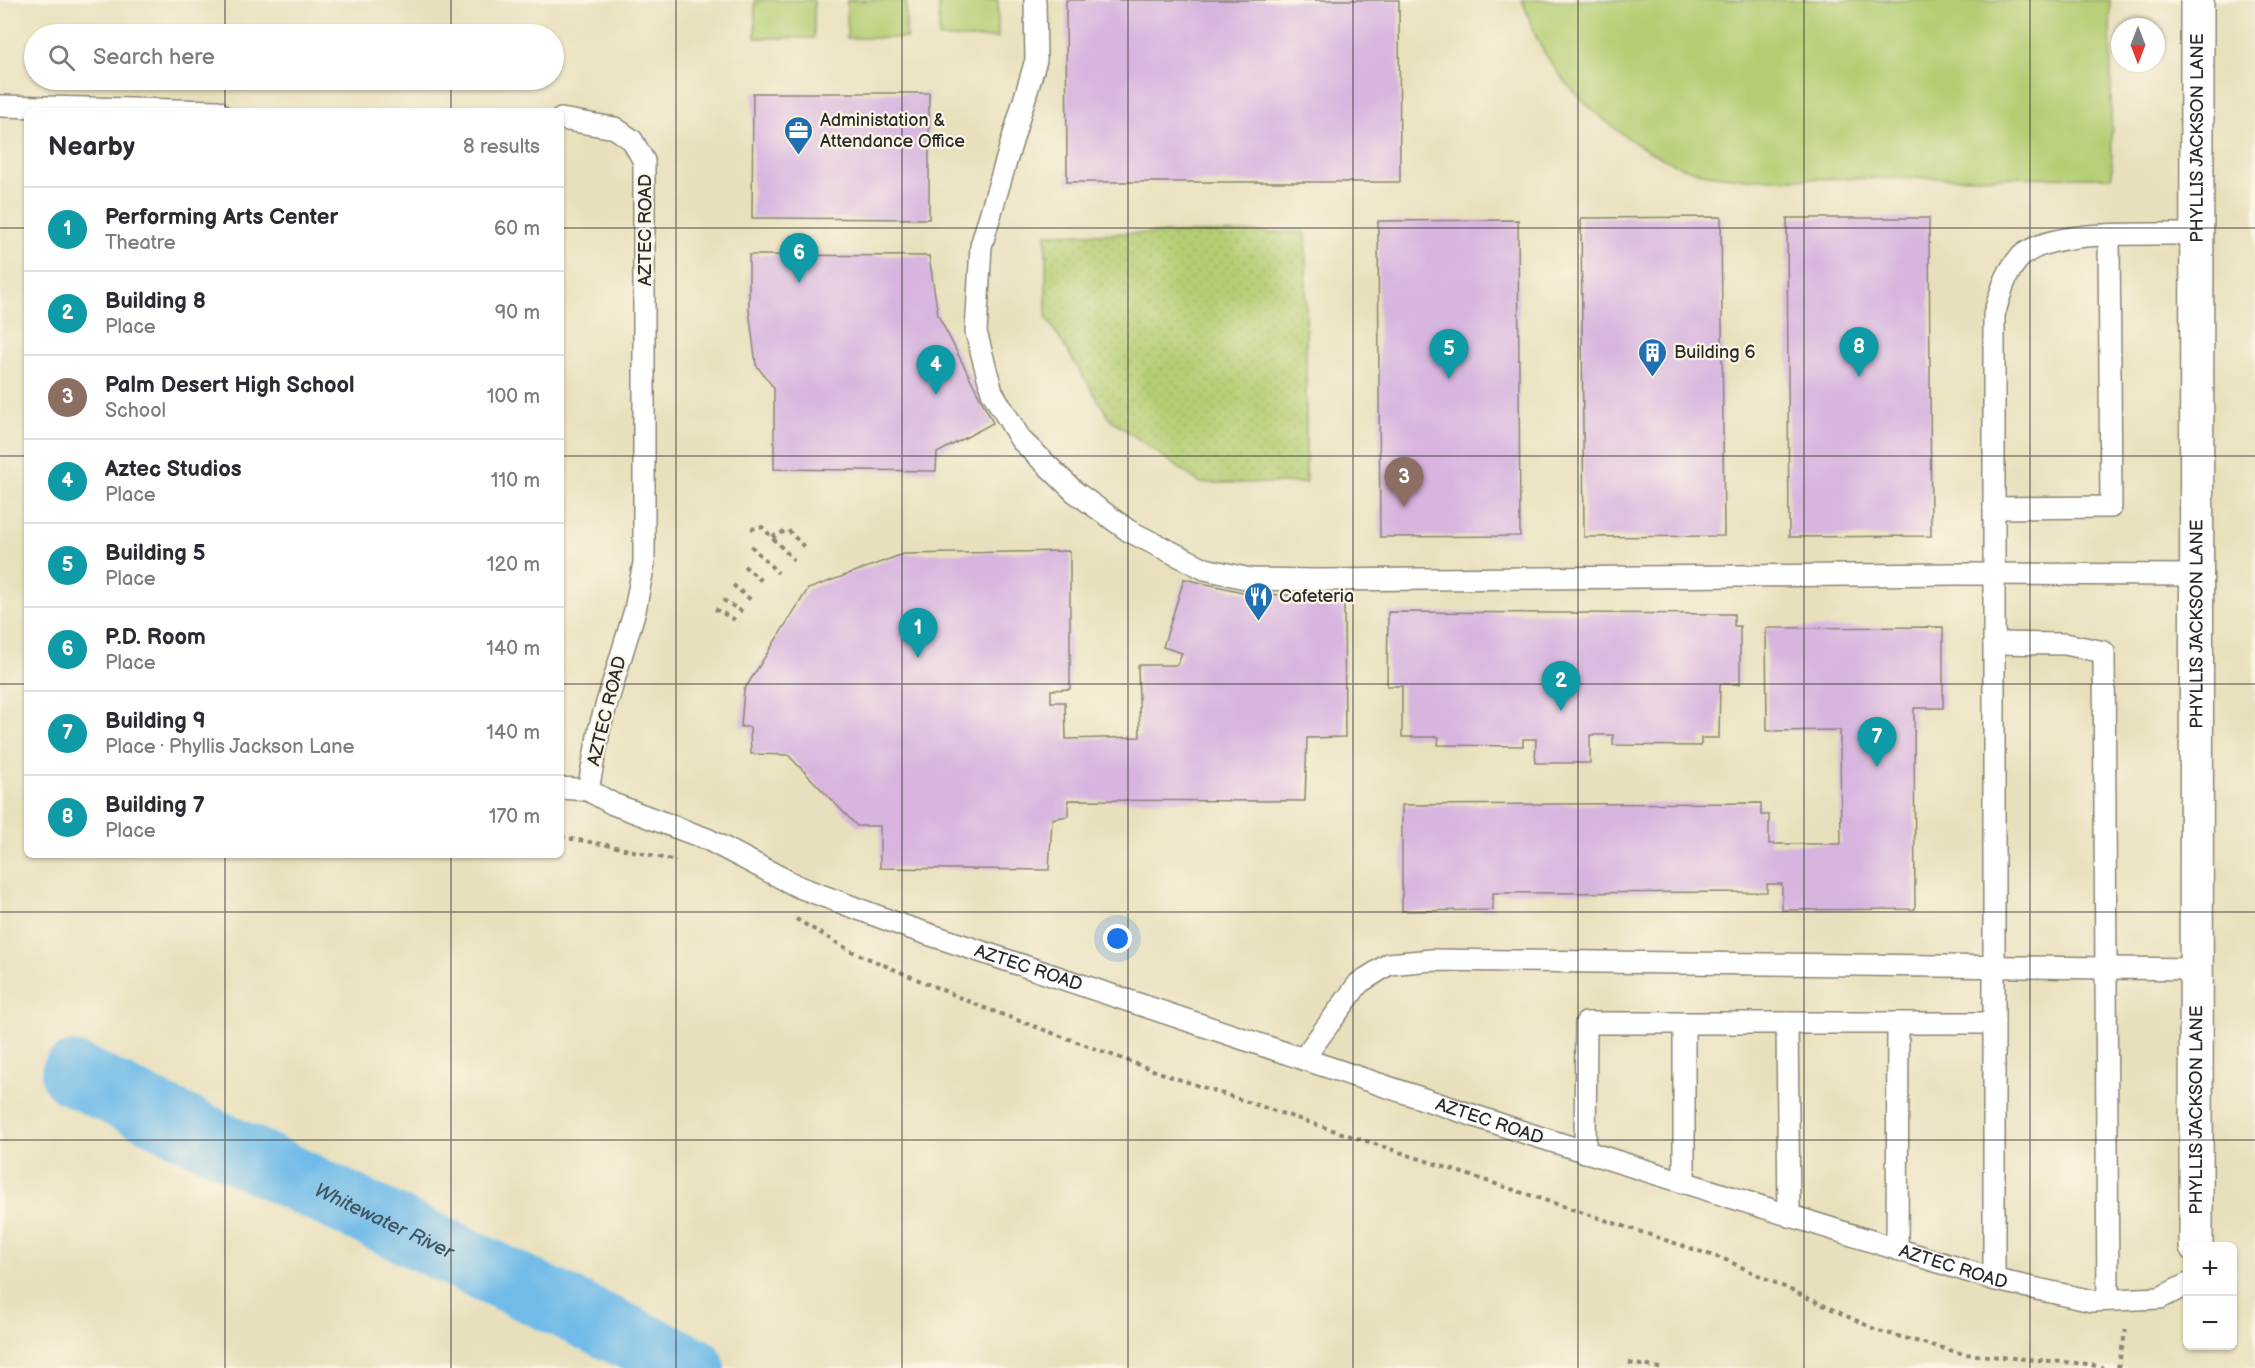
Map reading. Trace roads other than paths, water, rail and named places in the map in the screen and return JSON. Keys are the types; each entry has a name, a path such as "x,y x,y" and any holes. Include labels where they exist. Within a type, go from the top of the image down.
{"street":[{"name":"PHYLLIS JACKSON LANE","path":"2196,1242 2197,0"}],"lane":[{"path":"1035,0 1036,60 981,246 976,332 992,392 1021,440 1075,492 1130,531 1205,569 1250,579 1321,580 2196,574"},
{"path":"0,106 87,108"},
{"name":"AZTEC ROAD","path":"564,120 615,128 632,140 644,161 644,563 635,610 600,726 588,790 613,804 707,839 810,891 904,926 1585,1152 1790,1216 1994,1279 2092,1301 2160,1298 2183,1286"},
{"path":"1994,1279 1994,315 2006,277 2023,255 2045,243 2078,236 2197,234"},
{"path":"1994,508 2111,507 2109,235"},
{"path":"1994,643 2065,644 2104,651 2108,1300"},
{"path":"564,788 588,790"},
{"path":"1303,1059 1359,983 1389,964 1432,960 2196,969"},
{"path":"1585,1152 1586,1023 1994,1023"},
{"path":"1684,1023 1684,1183"},
{"path":"1787,1023 1790,1216"},
{"path":"1897,1249 1898,1023"}],"waterway":[{"name":"Whitewater River","path":"73,1074 693,1368"}],"place":[{"name":"Administation & Attendance Office","path":"799,156"},
{"name":"P.D. Room","path":"799,283"},
{"name":"Building 7","path":"1859,377"},
{"name":"Building 6","path":"1653,378"},
{"name":"Building 5","path":"1449,379"},
{"name":"Aztec Studios","path":"936,395"},
{"name":"Palm Desert High School","path":"1404,507"},
{"name":"Cafeteria","path":"1258,622"},
{"name":"Performing Arts Center","path":"918,658"},
{"name":"Building 8","path":"1561,711"},
{"name":"Building 9","path":"1877,767"}]}
